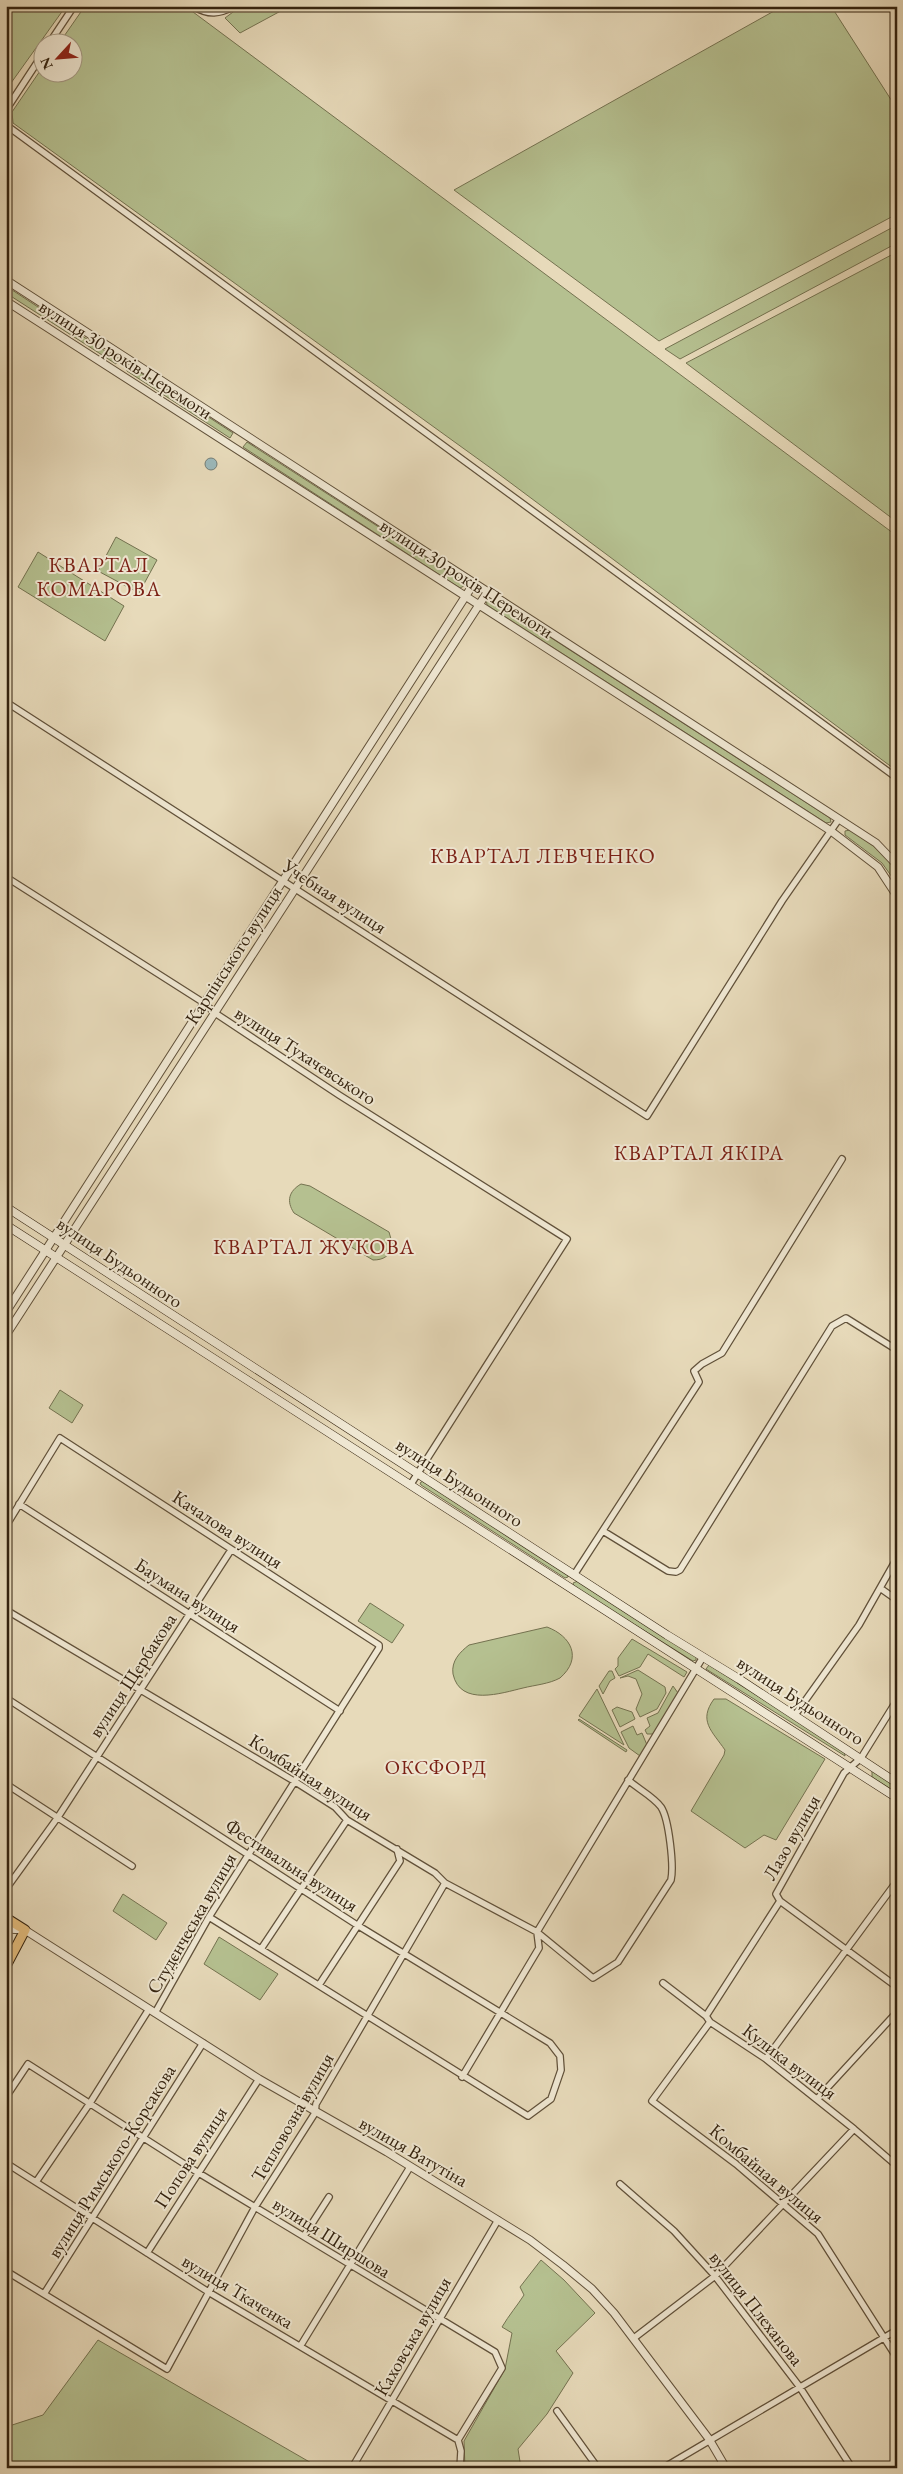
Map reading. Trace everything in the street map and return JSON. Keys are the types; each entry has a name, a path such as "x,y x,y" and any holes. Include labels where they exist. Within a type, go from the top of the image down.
{"main road":[{"name":"вулиця Будьонного","path":"6,1207 574,1575 795,1715 897,1783"},
{"name":"вулиця Будьонного","path":"6,1225 411,1484 566,1586 852,1767 897,1798"},
{"path":"566,1586 574,1575"},
{"name":"вулиця Ватутіна","path":"6,1918 25,1930"},
{"path":"6,1966 25,1930"}],"street":[{"path":"57,32 74,6"},
{"path":"193,6 203,12 215,14 236,6"},
{"path":"6,110 32,70"},
{"path":"6,125 897,778"},
{"name":"вулиця 30 років Перемоги","path":"6,280 876,843 897,865"},
{"name":"вулиця 30 років Перемоги","path":"6,301 831,831 878,867 897,896"},
{"name":"Карпінського вулиця","path":"6,1312 474,583"},
{"name":"Карпінського вулиця","path":"6,1336 488,591"},
{"name":"Учєбная вулиця","path":"6,702 647,1116 782,901 831,831"},
{"path":"831,831 839,819"},
{"name":"вулиця Тухачевського","path":"6,877 204,1003 214,1013 354,1105 566,1239 418,1474"},
{"path":"574,1575 698,1382 694,1371 702,1364 722,1353 842,1159"},
{"path":"604,1531 668,1571 676,1572 680,1570 832,1326 846,1318 897,1350"},
{"name":"Качалова вулиця","path":"19,1504 60,1438 231,1550 380,1644"},
{"path":"411,1484 418,1474"},
{"path":"6,1526 19,1504"},
{"name":"Баумана вулиця","path":"19,1504 340,1711"},
{"name":"вулиця Щербакова","path":"6,1889 58,1817 231,1550"},
{"path":"795,1715 859,1625 897,1558"},
{"path":"880,1588 897,1600"},
{"name":"Комбайная вулиця","path":"6,1610 294,1781 335,1807 347,1820 435,1872 445,1883 537,1932 593,1978 618,1962 671,1880 673,1868 666,1822 661,1807 628,1780"},
{"name":"Студєнчеська вулиця","path":"36,2182 152,2011 380,1644"},
{"path":"209,1917 368,2015 462,2077 539,1948 537,1932 703,1657"},
{"name":"Фестивальна вулиця","path":"6,1698 357,1925 550,2043 560,2056 561,2070 551,2099 528,2116 462,2077"},
{"name":"Лазо вулиця","path":"706,2016 780,1902 776,1894 844,1773 861,1758 897,1700"},
{"path":"6,1784 132,1866"},
{"path":"261,1949 347,1820"},
{"path":"319,1985 400,1861 397,1850"},
{"path":"766,2059 897,1881"},
{"name":"Тепловозна вулиця","path":"44,2294 167,2369 256,2207 315,2113 316,2104 445,1883"},
{"path":"780,1902 897,1987"},
{"name":"вулиця Ватутіна","path":"6,1929 25,1930 259,2079 410,2167 537,2245 592,2289 634,2338 709,2439 726,2468"},
{"name":"Кулика вулиця","path":"663,1983 706,2016 710,2022 766,2059 897,2165"},
{"path":"817,2099 897,2012"},
{"name":"Комбайная вулиця","path":"710,2022 652,2101 784,2204 818,2234 897,2358"},
{"name":"вулиця Римського-Корсакова","path":"44,2294 203,2043"},
{"name":"вулиця Ширшова","path":"6,2097 28,2064 197,2172 438,2320 495,2352 502,2368 458,2440"},
{"name":"Попова вулиця","path":"147,2253 197,2172 259,2079"},
{"path":"634,2338 715,2276 854,2129"},
{"name":"вулиця Ткаченка","path":"6,2163 210,2293 301,2345 458,2440"},
{"path":"301,2345 348,2264 410,2167"},
{"name":"вулиця Плеханова","path":"620,2184 674,2231 715,2276 799,2386 852,2468"},
{"path":"304,2236 329,2196"},
{"name":"Каховська вулиця","path":"353,2468 498,2220"},
{"path":"6,2271 44,2294"},
{"path":"663,2468 709,2439 897,2330"},
{"path":"556,2410 598,2468"},
{"path":"458,2440 462,2451 460,2468"}],"green space":[{"path":"6,6 66,6 47,32 32,32 32,54 6,90"},
{"path":"85,6 185,6 897,536 897,771 492,469 13,123 12,112 32,82 82,82 82,32 67,32"},
{"path":"241,6 290,6 240,33 225,18"},
{"path":"783,6 831,6 897,109 897,214 659,341 454,190"},
{"path":"897,225 897,243 680,359 665,349"},
{"path":"897,252 897,522 686,363"},
{"path":"6,286 119,360 116,364 6,293"},
{"path":"130,366 233,433 230,438 127,371 126,368"},
{"path":"247,442 464,582 464,586 460,588 243,447"},
{"path":"116,537 157,560 139,593 98,571"},
{"path":"38,552 124,606 105,641 18,587"},
{"path":"486,599 491,599 830,818 831,822 826,823 487,605"},
{"path":"850,830 876,848 889,860 897,872 897,884 882,863 845,835 845,831"},
{"path":"301,1184 310,1186 389,1232 393,1246 386,1257 373,1260 294,1213 290,1204 290,1197 291,1193"},
{"path":"60,1390 83,1405 72,1423 49,1408"},
{"path":"423,1481 568,1574 568,1577 565,1578 421,1485 420,1483"},
{"path":"578,1581 696,1657 696,1660 693,1661 574,1587 573,1583"},
{"path":"370,1603 404,1625 392,1643 358,1621"},
{"path":"547,1627 562,1636 571,1648 571,1663 560,1678 504,1693 483,1695 464,1691 457,1684 453,1674 453,1665 459,1654 469,1645"},
{"path":"632,1639 687,1672 684,1677 648,1654 640,1667 619,1676 615,1669 618,1666 618,1658"},
{"path":"709,1665 844,1751 845,1756 706,1669"},
{"path":"638,1670 665,1687 666,1693 657,1709 640,1717 636,1709 642,1694 636,1679 628,1676 620,1678"},
{"path":"609,1671 612,1671 615,1678 610,1681 603,1694 599,1686"},
{"path":"673,1686 678,1693 653,1734 647,1734 645,1730 650,1726 647,1718 658,1713"},
{"path":"597,1689 624,1745 579,1716"},
{"path":"714,1699 726,1699 825,1759 776,1840 764,1835 745,1848 691,1811 724,1755 725,1750 707,1720 709,1707"},
{"path":"617,1707 632,1712 635,1719 620,1727 612,1710"},
{"path":"578,1720 627,1750 626,1752"},
{"path":"633,1726 637,1735 642,1733 647,1745 640,1756 629,1748 621,1732"},
{"path":"872,1771 897,1786 897,1793 872,1777"},
{"path":"123,1894 167,1923 156,1940 113,1911"},
{"path":"219,1937 278,1974 260,2000 204,1964"},
{"path":"541,2260 564,2280 595,2313 556,2351 573,2373 547,2414 518,2449 521,2468 465,2468 464,2441 505,2369 512,2333 502,2327 524,2295 520,2287"},
{"path":"98,2340 320,2468 6,2468 6,2427 43,2415"}],"water":[{"path":"211,458 217,464 211,470 205,464"}],"district":[{"name":"КВАРТАЛ КОМАРОВА","path":"99,577"},
{"name":"КВАРТАЛ ЛЕВЧЕНКО","path":"543,856"},
{"name":"КВАРТАЛ ЯКІРА","path":"699,1153"},
{"name":"КВАРТАЛ ЖУКОВА","path":"314,1247"},
{"name":"ОКСФОРД","path":"436,1767"}]}
